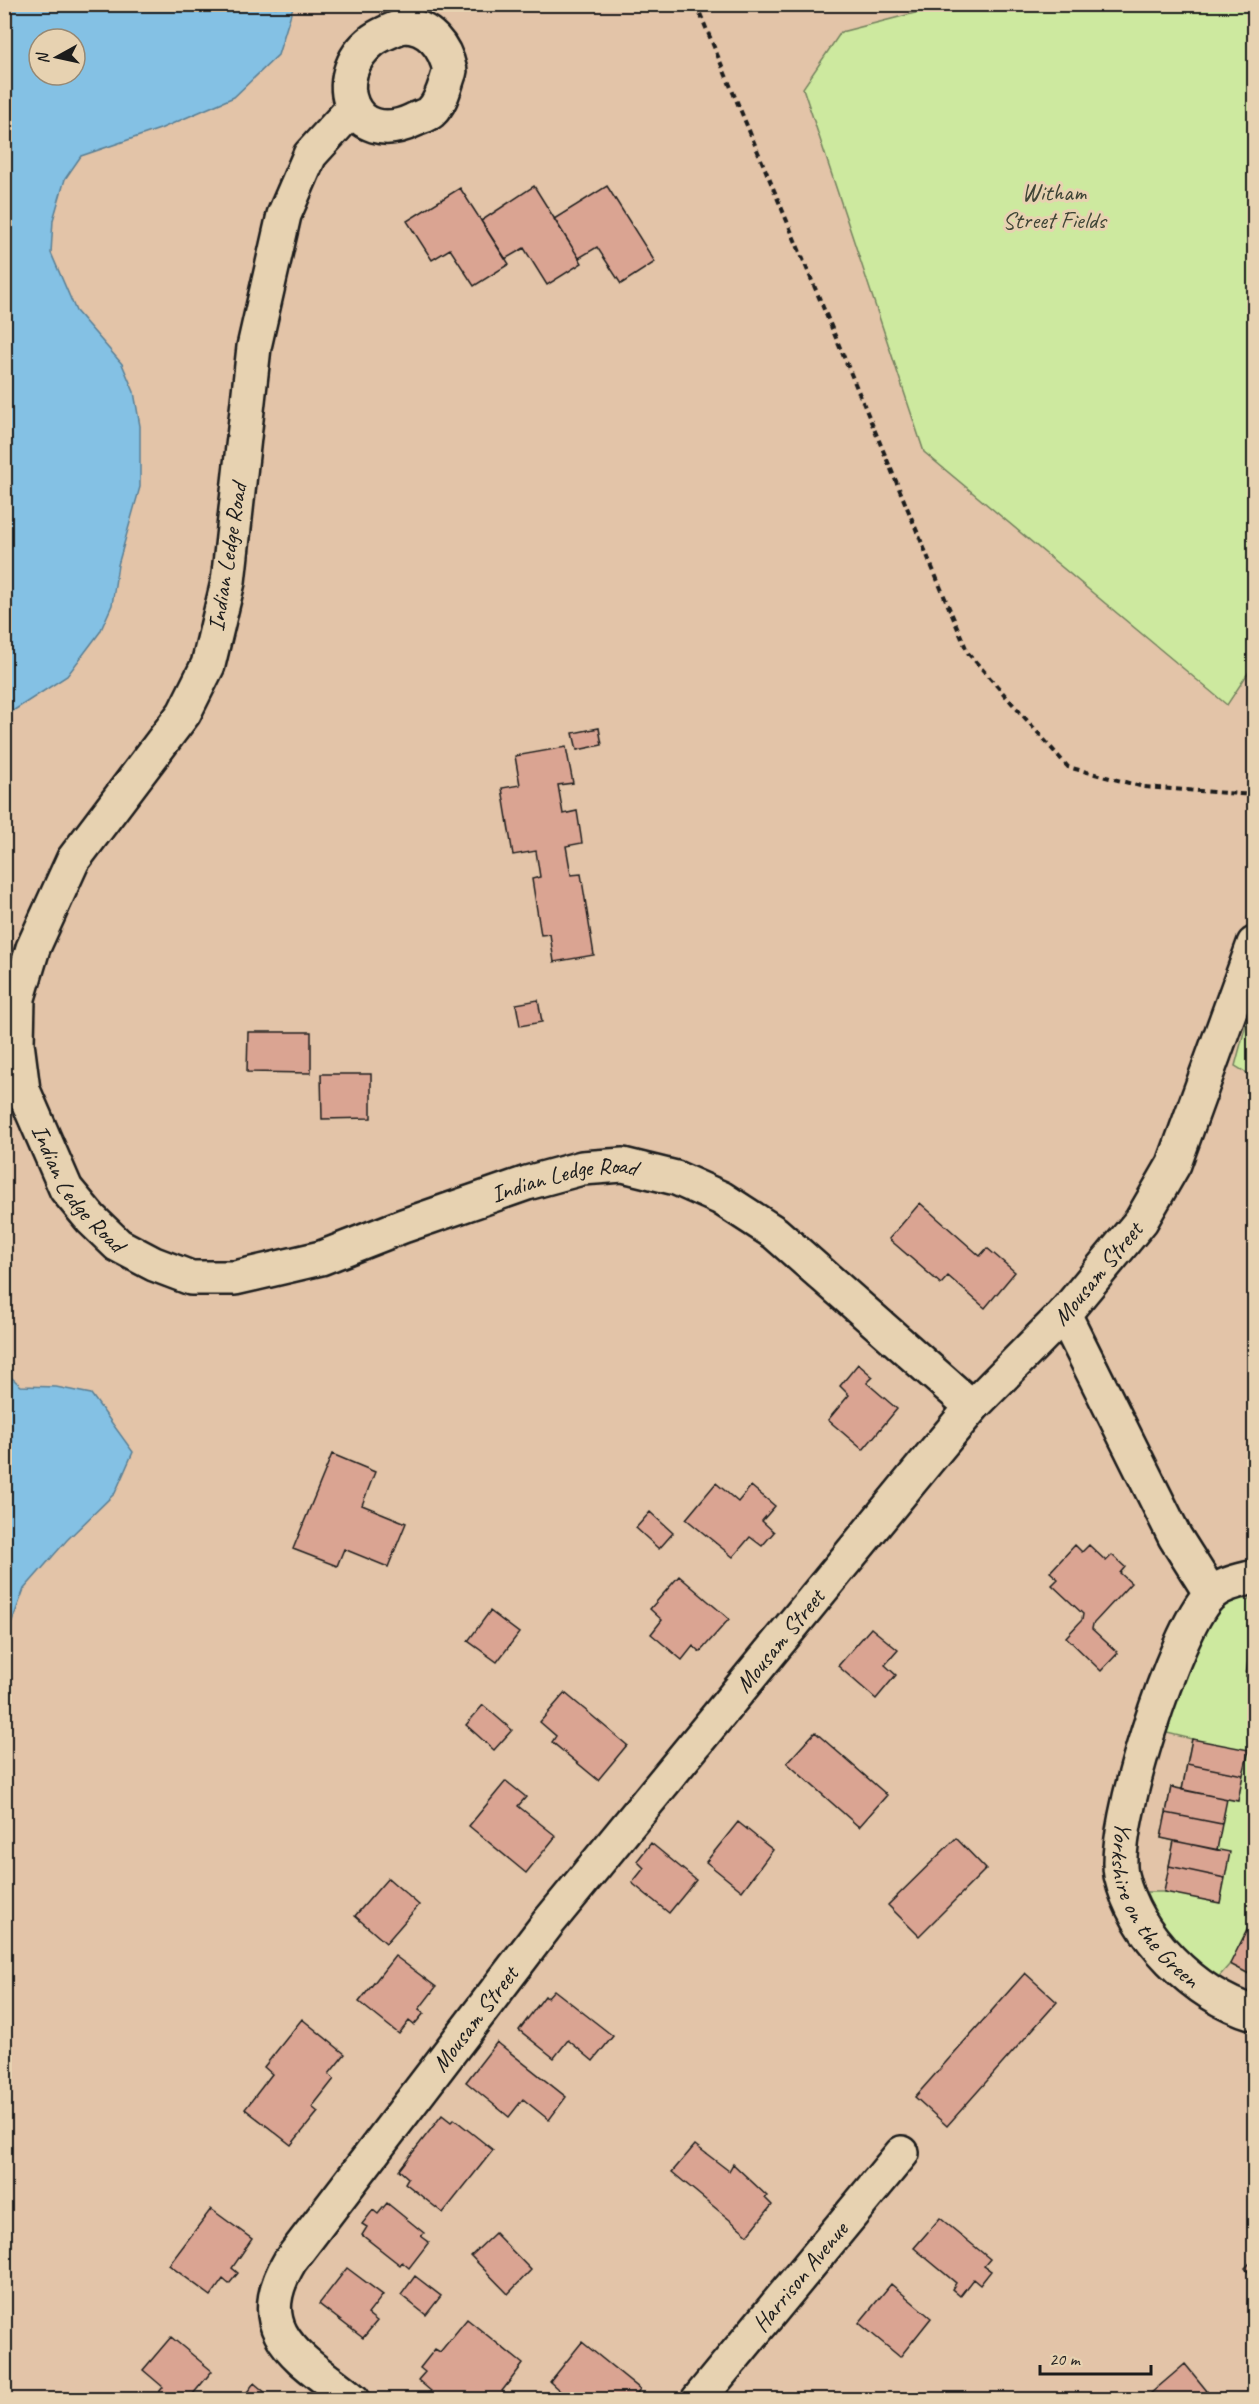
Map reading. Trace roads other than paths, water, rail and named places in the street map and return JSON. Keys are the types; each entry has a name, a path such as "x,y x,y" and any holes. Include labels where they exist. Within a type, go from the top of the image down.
{"street":[{"name":"Indian Ledge Road","path":"352,109 310,155 284,215 254,347 228,582 208,665 184,713 73,860 33,948 18,998 16,1043 22,1090 66,1189 91,1219 118,1245 154,1264 191,1278 235,1278 321,1258 403,1226 527,1184 582,1168 623,1165 676,1178 721,1198 774,1233 972,1407"},
{"name":"Mousam Street","path":"353,2400 289,2347 274,2320 273,2299 279,2281 290,2261 537,1937 972,1407 1064,1314 1141,1221 1174,1164 1253,957"},
{"path":"1064,1314 1174,1537 1210,1594 1232,1582 1254,1577"},
{"name":"Yorkshire on the Green","path":"1210,1594 1199,1608 1149,1721 1125,1822 1120,1872 1130,1904 1153,1941 1204,1987 1254,2013"},
{"name":"Harrison Avenue","path":"698,2400 902,2153"}],"water":[{"path":"5,4 293,7 278,55 234,97 160,129 81,156 65,179 53,220 51,253 76,311 122,364 134,392 140,426 140,487 118,565 112,605 100,632 67,676 5,716"},
{"path":"5,1372 21,1386 56,1387 91,1394 133,1452 115,1493 67,1540 24,1589 5,1641"}],"park label":[{"name":"Witham Street Fields","path":"1054,206"}]}
